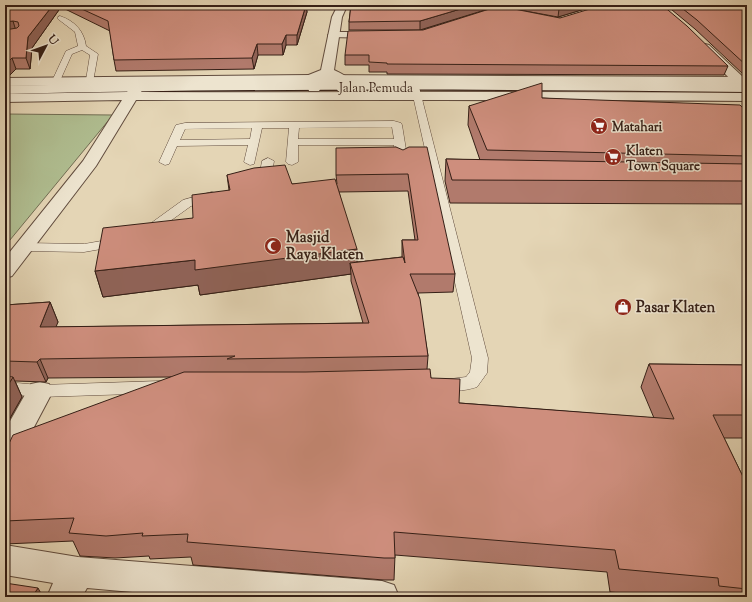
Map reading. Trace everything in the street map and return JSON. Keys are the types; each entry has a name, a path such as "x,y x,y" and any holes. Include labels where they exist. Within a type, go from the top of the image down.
{"street":[{"path":"5,82 90,80 312,83 327,72 337,17 344,5"},
{"path":"334,35 389,35"},
{"path":"696,37 745,88"},
{"path":"327,72 343,84 745,88"},
{"name":"Jalan Pemuda","path":"276,92 312,83 343,84 416,92"},
{"path":"5,90 416,92 745,88"},
{"path":"5,98 135,91"},
{"path":"5,272 90,163 135,91"},
{"path":"5,455 40,391"},
{"path":"5,560 71,584 382,597"}],"lane":[{"path":"60,18 76,27 82,36 82,47"},
{"path":"82,47 94,54 90,80"},
{"path":"56,81 69,53 82,47"},
{"path":"416,92 440,176 480,358 478,373 471,383 423,385"},
{"path":"165,162 180,127 185,126 394,124 397,125 402,162"},
{"path":"250,162 258,125"},
{"path":"292,162 294,125"},
{"path":"172,143 254,142"},
{"path":"293,142 399,142"},
{"path":"249,188 257,186 265,178 268,162"},
{"path":"24,247 60,248 113,244 138,237 187,203 226,193"},
{"path":"5,388 40,391 175,387"}],"green space":[{"path":"5,114 113,115 5,246"}],"building":[{"path":"5,5 53,5 28,37 26,58 12,58 5,65 5,30 17,28 19,26 18,22 5,22"},
{"path":"73,5 306,5 297,35 286,35 282,44 257,44 252,58 114,60 108,21"},
{"path":"351,5 474,5 420,21 349,22"},
{"path":"537,5 573,5 559,9"},
{"path":"603,5 662,5 687,26 728,66 387,64 369,62 369,55 345,55 348,31 423,30 499,6 560,18"},
{"path":"678,5 747,5 747,66 697,20"},
{"path":"542,83 542,98 740,105 747,112 747,156 487,150 469,106"},
{"path":"396,147 403,150 409,147 427,147 455,274 410,274 420,299 428,356 227,359 235,356 40,359 37,362 5,361 5,305 50,302 40,327 369,323 350,263 403,257 405,263 402,240 418,240 408,174 336,175 336,148"},
{"path":"446,159 747,164 747,181 452,180"},
{"path":"285,165 292,184 335,179 357,249 195,270 195,260 95,271 103,228 193,218 192,195 230,190 227,175 254,168"},
{"path":"649,364 747,365 747,415 713,415 747,485 747,589 719,586 718,578 619,569 615,550 394,532 395,558 384,558 187,542 188,534 142,536 143,533 106,536 69,533 74,518 5,521 5,452 13,435 184,372 306,372 430,369 431,378 460,379 459,403 674,419"},
{"path":"5,376 13,377 5,390"},
{"path":"5,583 38,588 32,597 5,597"}],"place":[{"name":"Matahari","path":"599,126"},
{"name":"Klaten Town Square","path":"613,157"},
{"name":"Masjid Raya Klaten","path":"273,246"},
{"name":"Pasar Klaten","path":"623,307"}]}
